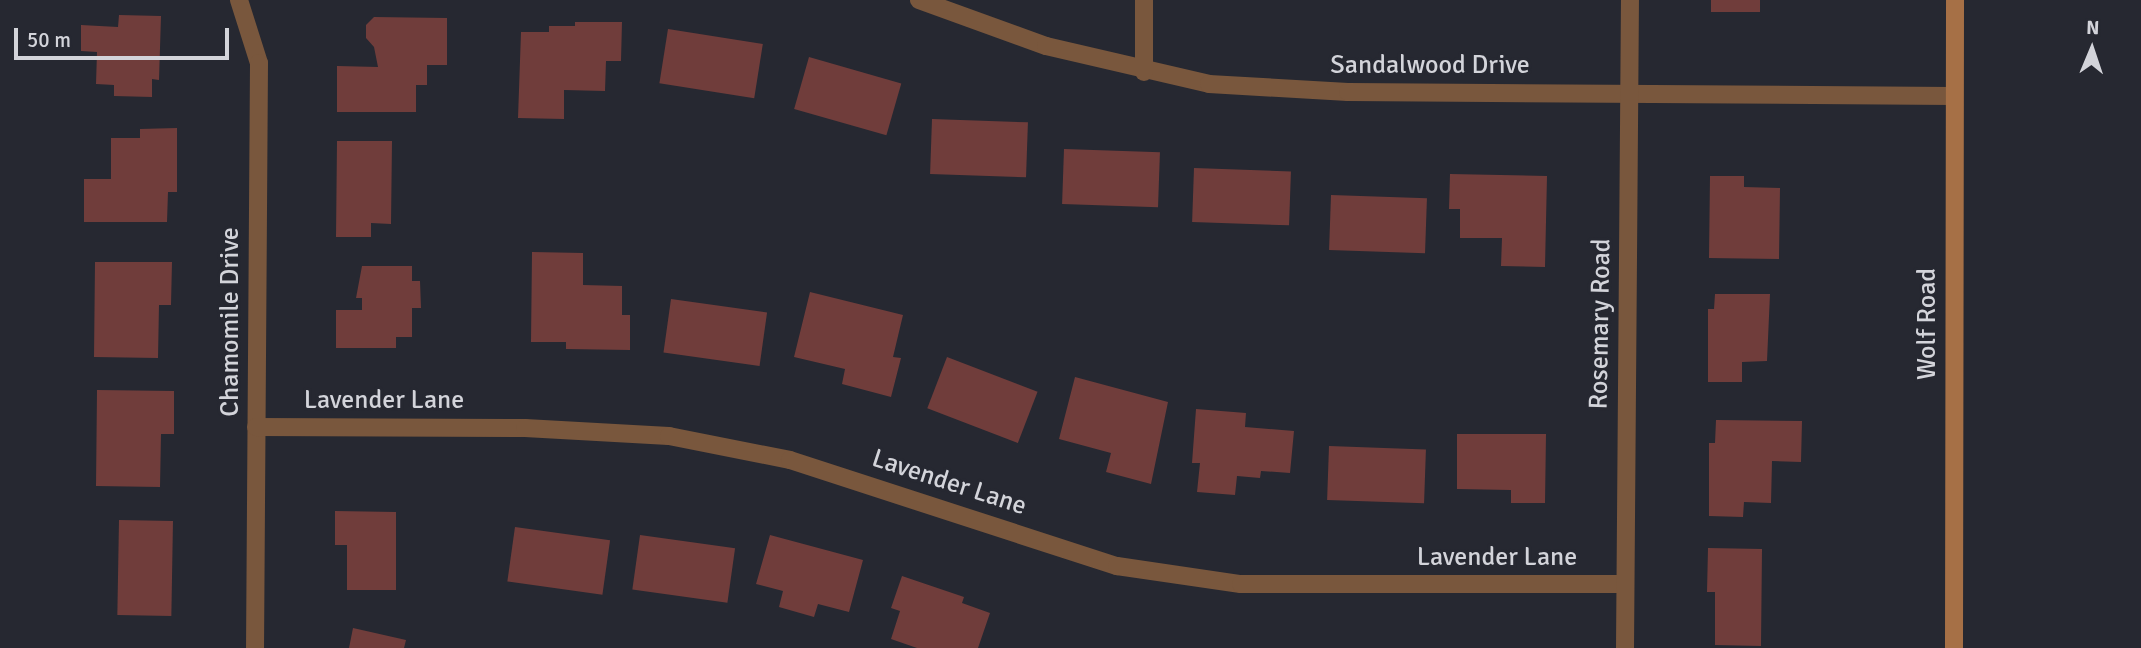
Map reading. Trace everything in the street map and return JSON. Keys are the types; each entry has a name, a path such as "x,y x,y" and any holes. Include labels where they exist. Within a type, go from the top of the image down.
{"main road":[{"name":"Wolf Road","path":"1954,648 1955,0"}],"street":[{"name":"Chamomile Drive","path":"239,0 259,64 255,648"},
{"name":"Sandalwood Drive","path":"919,0 1046,46 1144,72 1276,90 1953,96"},
{"path":"1144,0 1144,72"},
{"name":"Rosemary Road","path":"1625,648 1630,0"},
{"name":"Lavender Lane","path":"256,428 525,428 669,436 790,460 1117,566 1241,584 1625,584"}],"building":[{"path":"1711,0 1760,0 1760,12 1711,12"},
{"path":"119,15 161,16 159,80 152,79 152,97 114,96 114,85 96,84 97,52 81,51 81,25 118,27"},
{"path":"374,17 447,18 447,65 427,65 427,85 416,85 416,112 337,112 337,66 378,67 374,47 366,38 366,25"},
{"path":"575,22 622,22 621,61 606,61 605,91 564,90 564,119 518,118 521,32 549,32 549,26 575,26"},
{"path":"668,29 763,44 754,98 659,83"},
{"path":"809,57 901,83 886,135 794,109"},
{"path":"932,119 1028,122 1026,177 930,174"},
{"path":"177,128 177,192 168,192 167,222 84,222 84,179 111,179 111,138 140,138 140,129"},
{"path":"337,141 392,141 391,224 371,223 371,237 336,237"},
{"path":"1064,149 1160,152 1158,207 1062,204"},
{"path":"1194,168 1291,171 1289,225 1192,222"},
{"path":"1450,174 1547,176 1545,267 1501,266 1502,238 1460,238 1460,209 1449,209"},
{"path":"1710,176 1744,176 1744,187 1780,188 1779,259 1709,258"},
{"path":"1331,195 1427,198 1425,253 1329,250"},
{"path":"532,252 583,253 583,285 622,286 622,315 630,315 630,350 566,349 566,342 531,342"},
{"path":"95,262 172,262 171,305 159,305 158,358 94,357"},
{"path":"362,266 412,266 412,281 420,281 421,308 412,308 412,337 396,337 396,348 336,348 336,310 362,310 362,298 356,298"},
{"path":"810,292 903,315 893,357 901,358 891,397 842,384 845,369 794,357"},
{"path":"1715,294 1770,294 1767,361 1742,362 1742,382 1708,382 1708,309 1714,309"},
{"path":"671,299 767,312 760,366 663,352"},
{"path":"947,357 1038,392 1018,443 927,408"},
{"path":"1075,377 1168,402 1151,484 1106,472 1111,453 1059,439"},
{"path":"97,390 174,391 174,434 161,434 160,487 96,486"},
{"path":"1196,409 1246,413 1245,427 1294,431 1290,473 1261,471 1260,478 1237,476 1235,495 1197,492 1200,463 1192,463"},
{"path":"1716,420 1802,421 1801,462 1772,461 1771,503 1744,502 1743,517 1709,516 1709,443 1715,443"},
{"path":"1457,434 1546,434 1545,503 1511,503 1511,490 1457,489"},
{"path":"1329,446 1426,449 1424,503 1327,500"},
{"path":"335,511 396,512 396,590 347,590 347,545 335,545"},
{"path":"119,520 173,521 171,616 117,615"},
{"path":"515,527 610,540 602,595 507,581"},
{"path":"640,535 735,548 727,603 632,589"},
{"path":"770,535 863,560 849,612 818,604 814,617 779,607 783,591 756,584"},
{"path":"1708,548 1762,549 1761,646 1715,645 1715,592 1707,592"},
{"path":"902,576 964,597 962,603 990,613 978,648 917,648 891,639 900,611 891,608"},
{"path":"353,628 406,640 404,648 349,648"}]}
